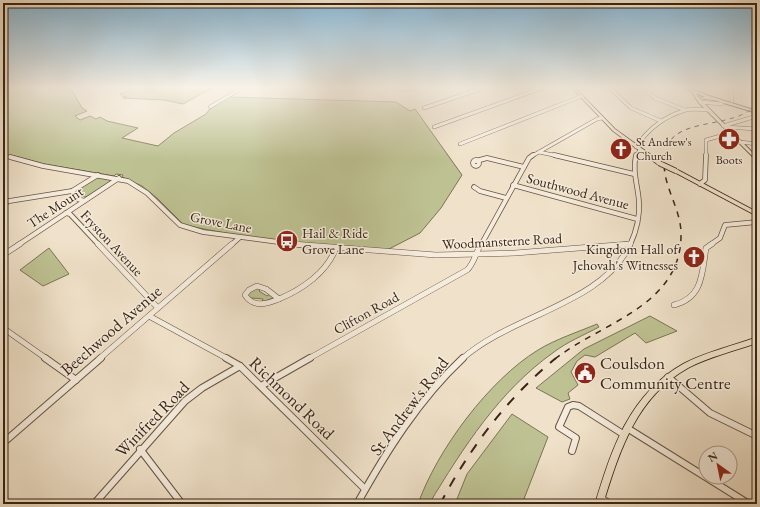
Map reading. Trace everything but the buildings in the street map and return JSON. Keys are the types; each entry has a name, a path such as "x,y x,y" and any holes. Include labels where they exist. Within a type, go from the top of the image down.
{"main road":[{"path":"596,112 614,130 659,163 757,214"},
{"path":"710,112 757,159"},
{"path":"757,168 757,178"},
{"path":"600,501 624,431 640,406 668,377 708,356 757,340"}],"street":[{"path":"434,127 476,112"},
{"path":"460,144 542,112"},
{"path":"639,112 661,121"},
{"path":"630,244 637,219 640,195 634,174 638,149 646,133 661,121 681,112"},
{"path":"724,126 757,116"},
{"name":"Clifton Road","path":"261,386 467,270 472,266 475,255 528,158 597,119 602,118"},
{"path":"724,126 757,130"},
{"path":"700,184 704,180 705,141 712,137 731,133"},
{"path":"740,142 757,144"},
{"path":"539,152 634,174"},
{"name":"Grove Lane","path":"10,156 43,166 119,178 133,184 147,193 180,225 203,232 239,238 336,248 374,250"},
{"path":"476,161 487,158 524,167"},
{"path":"3,209 5,201 72,191 98,174"},
{"name":"The Mount","path":"3,255 119,178"},
{"name":"Southwood Avenue","path":"513,185 637,219"},
{"path":"474,187 480,191 506,198"},
{"path":"72,191 78,200 84,201"},
{"name":"Fryston Avenue","path":"66,212 70,214 157,308"},
{"path":"674,305 686,302 698,288 702,280 706,248 720,238 725,225 757,222"},
{"name":"Beechwood Avenue","path":"3,443 239,238"},
{"name":"Woodmansterne Road","path":"374,250 436,256 475,255 630,244"},
{"name":"St Andrew's Road","path":"357,504 365,488 405,428 440,381 458,363 496,336 599,283 617,267 630,244"},
{"path":"280,299 268,289 260,286 253,287 248,290 245,295 250,301 258,304 267,304 280,299 309,282 332,257 336,248"},
{"name":"Richmond Road","path":"148,316 240,366 365,488"},
{"path":"3,328 76,380"},
{"name":"Winifred Road","path":"94,504 140,449 185,400 202,388 240,366"},
{"path":"668,377 710,413 757,436"},
{"path":"572,451 576,438 559,428 568,407 573,405 579,406 624,431 750,504"},
{"path":"140,449 182,504"},
{"path":"600,501 610,504"}],"green space":[{"path":"3,112 85,112 75,116 80,120 90,116 96,119 100,117 107,121 138,128 122,138 158,146 174,133 208,112 417,112 462,175 441,208 420,233 389,249 303,245 240,236 184,225 157,198 142,186 122,177 123,175 116,174 114,176 44,164 11,155 3,159"},
{"path":"98,176 114,179 86,197 79,196 77,191"},
{"path":"49,248 69,274 43,286 20,270"},
{"path":"254,288 262,288 259,291 267,296 271,293 273,298 262,302 263,299 250,299 248,294"},
{"path":"650,316 677,331 646,343 635,333 595,357 585,355 577,361 571,372 578,385 568,393 570,399 562,402 536,388 584,349"},
{"path":"597,324 599,327 559,348 534,367 516,384 499,402 469,442 429,504 418,504 438,461 451,439 501,379 538,350"},
{"path":"512,414 548,437 522,504 455,504 467,474"}],"railway":[{"path":"665,156 668,144 675,136 685,130 723,121 747,112"},
{"path":"555,359 636,309 654,295 669,278 678,257 681,232 680,222 665,175 665,155"},
{"path":"440,504 464,463 491,425 521,390 556,358"}],"place":[{"name":"Boots","path":"729,139"},
{"name":"St Andrew's Church","path":"621,149"},
{"name":"Hail & Ride Grove Lane","path":"287,241"},
{"name":"Kingdom Hall of Jehovah's Witnesses","path":"694,257"},
{"name":"Coulsdon Community Centre","path":"585,373"}]}
